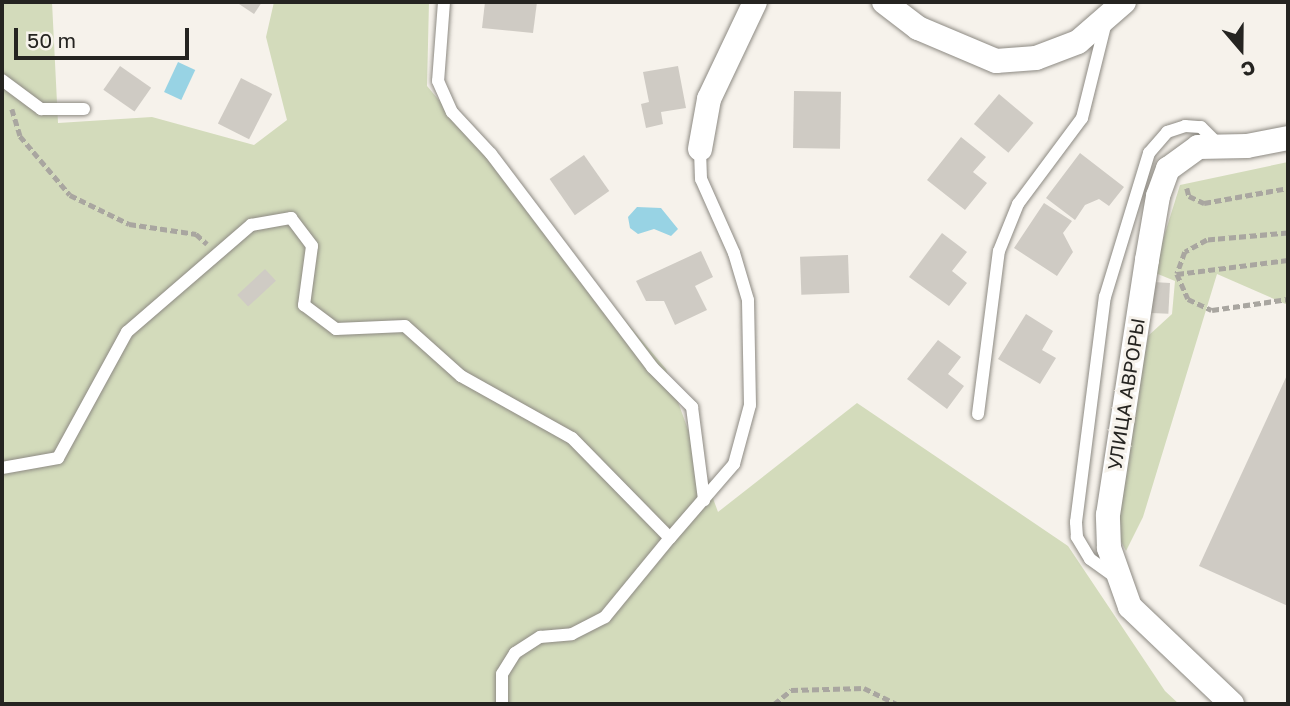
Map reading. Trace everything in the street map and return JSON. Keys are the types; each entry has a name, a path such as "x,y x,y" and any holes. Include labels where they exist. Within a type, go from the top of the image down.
{"street":[{"path":"700,149 709,99 755,2"},
{"path":"884,2 918,28 996,61 1036,58 1078,42 1106,22 1124,2"},
{"name":"УЛИЦА АВРОРЫ","path":"1232,704 1130,607 1109,548 1108,515 1120,412 1158,195 1168,169 1182,154 1218,144 1247,146 1288,138"}],"lane":[{"path":"444,2 438,81 452,112 492,154 652,368 692,407 704,500"},
{"path":"978,414 999,251 1018,204 1082,118 1106,22"},
{"path":"2,81 41,109 84,109"},
{"path":"1122,582 1090,559 1077,537 1076,522 1105,297 1149,153 1167,132 1185,126 1201,127 1218,144"},
{"path":"502,704 502,674 515,653 540,637 572,634 605,617 734,464 750,405 748,300 734,253 701,179 700,149"},
{"path":"2,468 58,458 127,332 251,225 291,218 312,246 304,304 335,329 405,326 461,376 572,438 670,538"}],"path":[{"path":"2,81 20,136 70,195 128,224 196,234 218,254"},
{"path":"1193,180 1187,186 1189,196 1204,202 1288,188"},
{"path":"1288,233 1207,240 1185,252 1177,274 1188,299 1212,310 1288,299"},
{"path":"1177,274 1288,260"},
{"path":"774,704 791,690 863,688 897,704"}],"green space":[{"path":"2,2 52,2 58,123 152,117 254,145 287,120 266,37 274,2 429,2 427,86 666,369 718,512 857,403 1068,546 1165,691 1179,704 2,704"},
{"path":"1288,162 1288,305 1217,274 1143,517 1126,551 1113,526 1148,336 1172,314 1175,281 1153,272 1180,185"}],"water":[{"path":"178,62 195,70 181,100 164,92"},
{"path":"637,207 661,208 678,229 671,236 654,229 638,234 630,228 628,217"}],"building":[{"path":"236,2 262,2 254,14"},
{"path":"485,2 537,2 533,33 482,28"},
{"path":"120,66 151,88 134,112 103,90"},
{"path":"678,66 686,108 661,112 663,124 646,128 641,104 649,102 643,72"},
{"path":"241,78 272,94 249,139 218,123"},
{"path":"794,91 841,92 840,149 793,148"},
{"path":"999,94 1033,123 1008,153 974,124"},
{"path":"961,137 986,157 973,172 987,183 965,210 927,180"},
{"path":"1080,153 1124,187 1109,206 1099,199 1085,205 1075,220 1046,198"},
{"path":"584,155 609,191 575,215 550,179"},
{"path":"1044,203 1072,221 1063,233 1073,252 1057,276 1014,248"},
{"path":"942,233 967,252 952,271 967,283 949,306 909,277"},
{"path":"701,251 713,277 695,286 707,310 675,325 664,301 646,301 636,281"},
{"path":"848,255 849,293 801,295 800,257"},
{"path":"265,269 276,281 248,307 237,295"},
{"path":"1153,282 1170,283 1168,314 1151,313"},
{"path":"1026,314 1053,331 1042,350 1056,358 1040,384 998,359"},
{"path":"938,340 961,357 948,374 964,386 947,409 907,379"},
{"path":"1288,373 1288,606 1199,566"}]}
